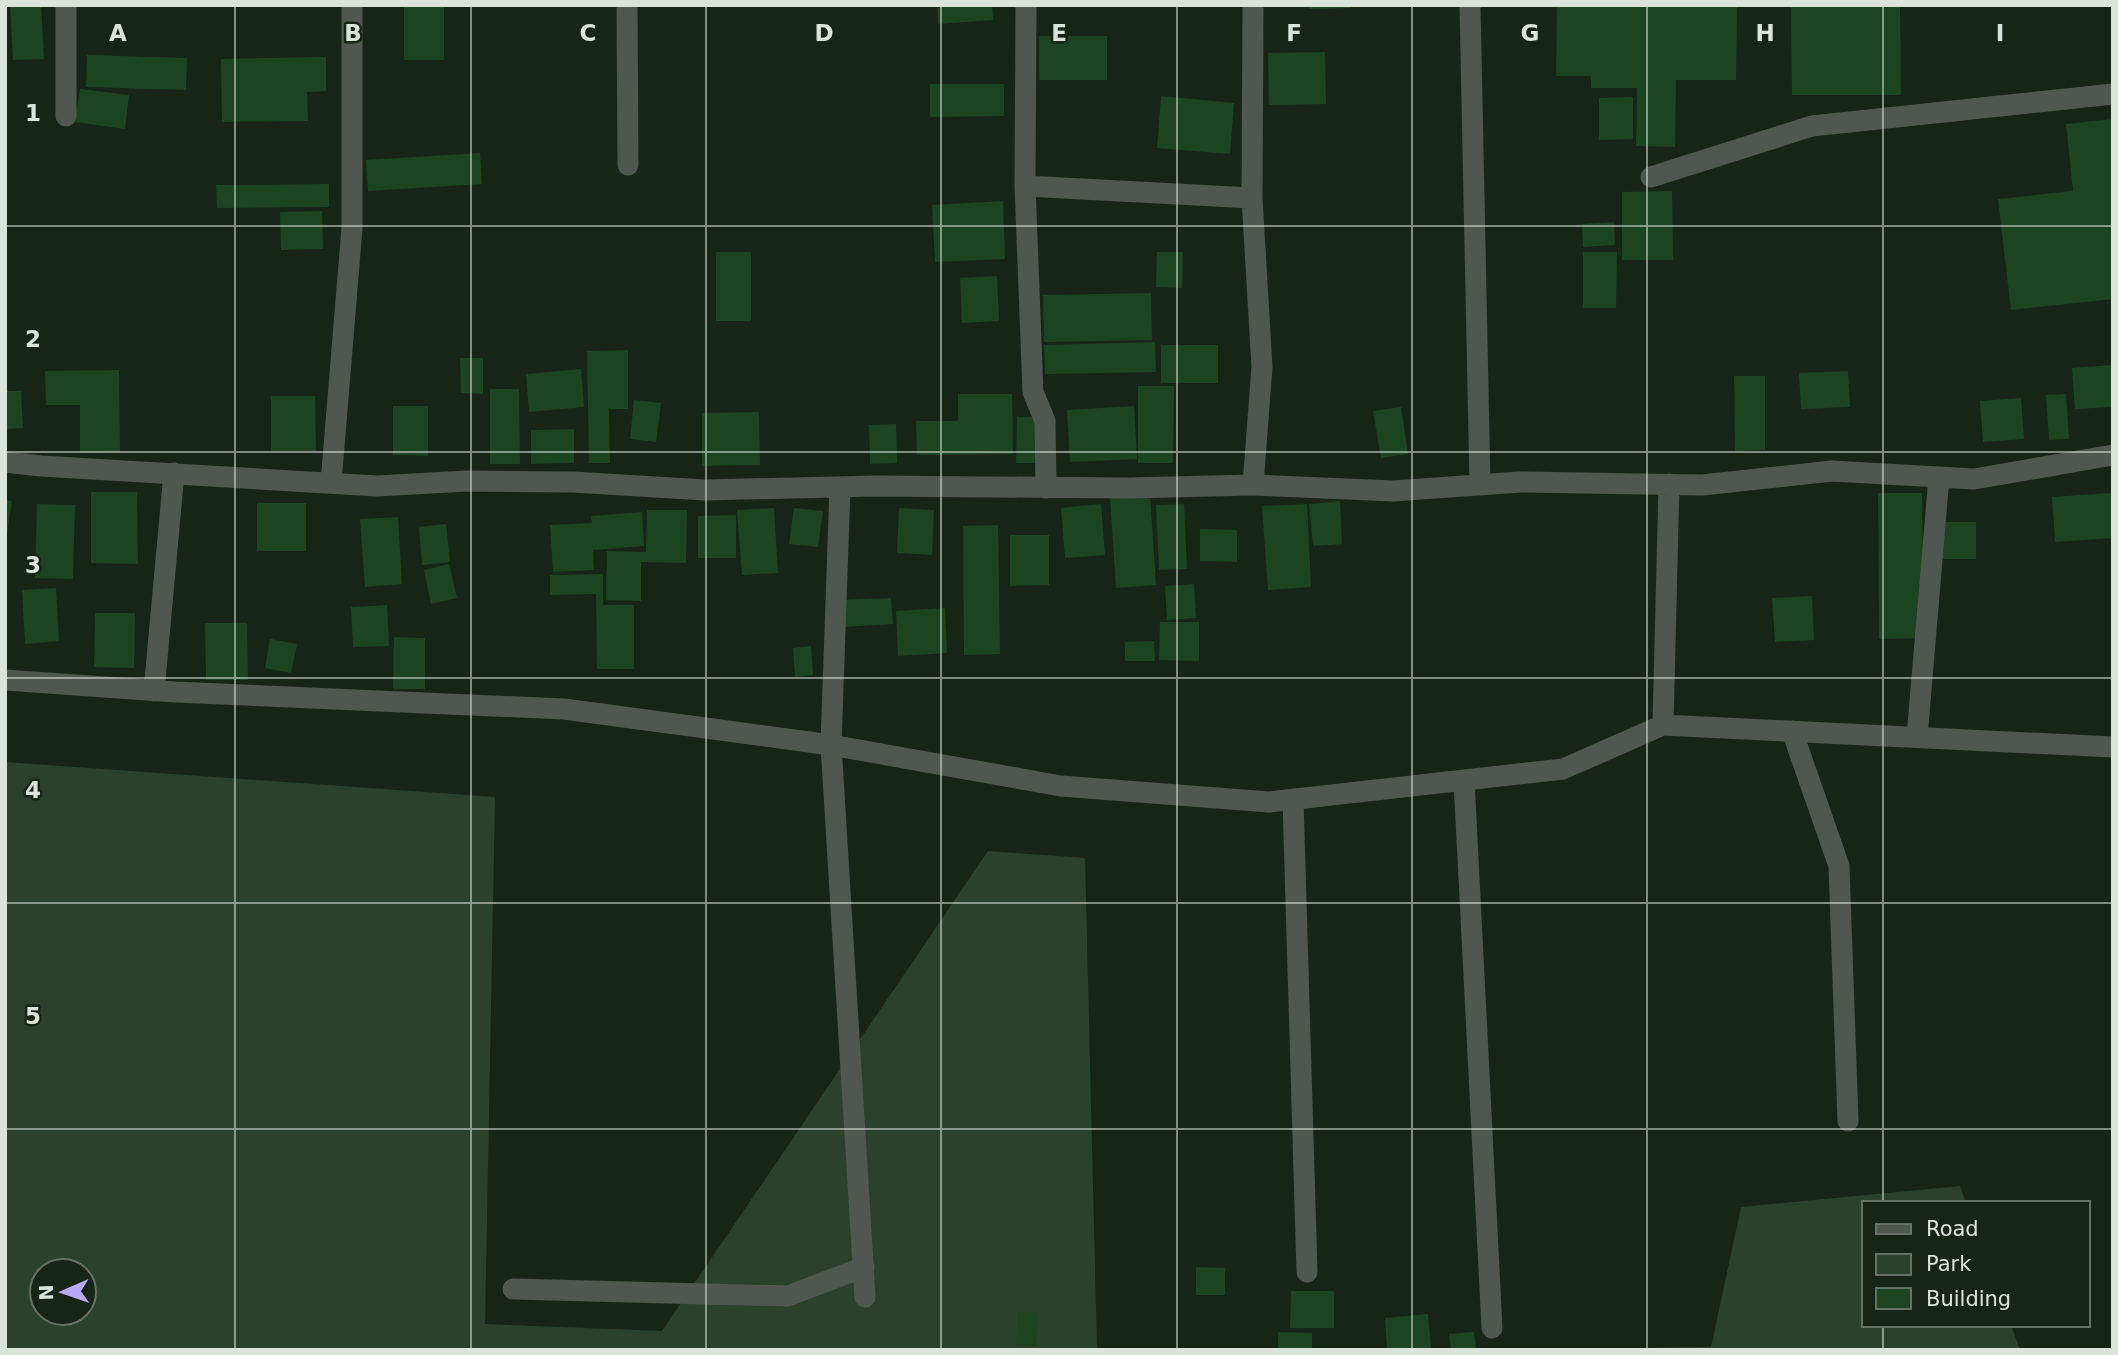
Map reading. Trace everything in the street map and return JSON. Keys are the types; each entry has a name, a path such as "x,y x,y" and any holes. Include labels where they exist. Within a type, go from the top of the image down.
{"street":[{"path":"66,5 66,116"},
{"path":"331,483 352,228 352,5"},
{"path":"627,5 628,165"},
{"path":"1026,5 1026,186 1033,392 1045,421 1046,488"},
{"path":"1253,5 1252,198 1262,367 1253,485"},
{"path":"1470,5 1480,485"},
{"path":"1651,177 1812,126 2113,94"},
{"path":"1026,186 1252,198"},
{"path":"5,462 377,486 467,481 573,482 705,490 876,486 1046,488 1253,485 1393,491 1520,482 1702,485 1832,471 1973,479 2113,456"},
{"path":"154,691 174,473"},
{"path":"1917,737 1939,478"},
{"path":"1663,725 1669,484"},
{"path":"840,487 831,745 865,1297"},
{"path":"5,680 154,691 564,709 831,745 1061,786 1269,802 1563,769 1663,725 2113,747"},
{"path":"1792,731 1839,866 1848,1121"},
{"path":"1464,780 1492,1328"},
{"path":"1293,800 1307,1272"},
{"path":"513,1289 788,1296 864,1267"}],"green space":[{"path":"5,762 495,797 485,1324 662,1331 988,851 1085,858 1097,1350 5,1350"},
{"path":"1960,1186 1965,1201 1862,1201 1862,1327 2012,1327 2020,1350 1512,1350 1711,1347 1741,1207"}],"building":[{"path":"10,5 41,5 44,59 13,60"},
{"path":"404,5 444,6 444,60 404,60"},
{"path":"937,5 992,5 993,20 938,24"},
{"path":"1309,5 1351,5 1351,8 1309,9"},
{"path":"1557,5 1737,5 1736,80 1676,80 1675,147 1636,146 1637,88 1591,88 1591,76 1556,76"},
{"path":"1791,5 1900,5 1901,95 1792,95"},
{"path":"1039,36 1107,36 1107,80 1039,80"},
{"path":"1325,52 1326,104 1269,105 1268,53"},
{"path":"87,55 187,58 186,90 86,87"},
{"path":"326,57 326,91 307,92 308,121 222,122 221,59"},
{"path":"930,84 1004,84 1004,116 930,117"},
{"path":"80,89 129,95 125,129 75,122"},
{"path":"1161,96 1234,103 1230,154 1157,148"},
{"path":"1633,97 1633,139 1599,140 1599,98"},
{"path":"2113,119 2113,299 2011,310 1998,199 2073,191 2066,124"},
{"path":"480,153 482,184 368,191 366,160"},
{"path":"329,184 329,207 217,208 216,185"},
{"path":"1672,191 1673,260 1622,260 1622,192"},
{"path":"1003,201 1005,259 935,262 932,205"},
{"path":"322,211 323,249 281,250 280,212"},
{"path":"1614,222 1615,245 1583,247 1582,224"},
{"path":"716,252 751,252 751,321 716,321"},
{"path":"1157,252 1183,252 1182,288 1156,287"},
{"path":"1583,252 1617,252 1616,308 1583,308"},
{"path":"997,276 999,321 962,323 960,278"},
{"path":"1151,293 1152,340 1044,342 1043,295"},
{"path":"1155,342 1156,372 1045,374 1044,345"},
{"path":"1161,345 1218,345 1218,383 1161,383"},
{"path":"628,350 628,409 609,409 610,463 589,463 587,351"},
{"path":"460,358 483,358 483,394 461,393"},
{"path":"2111,365 2113,407 2075,409 2072,368"},
{"path":"581,369 584,407 529,412 526,374"},
{"path":"119,370 120,452 80,453 80,405 46,405 45,371"},
{"path":"1848,371 1850,407 1801,409 1799,373"},
{"path":"1734,376 1765,376 1765,450 1735,451"},
{"path":"1138,386 1174,386 1173,463 1138,463"},
{"path":"490,389 519,389 520,464 490,464"},
{"path":"5,391 21,391 23,428 5,429"},
{"path":"958,394 1012,394 1013,454 917,455 916,421 958,421"},
{"path":"2066,394 2069,439 2049,440 2046,395"},
{"path":"271,396 315,396 316,451 271,451"},
{"path":"2021,398 2024,439 1983,442 1980,401"},
{"path":"634,400 661,403 656,442 630,439"},
{"path":"393,406 428,406 428,456 393,455"},
{"path":"1134,406 1137,459 1070,462 1067,410"},
{"path":"1401,407 1408,454 1381,458 1373,411"},
{"path":"759,412 760,465 702,466 702,413"},
{"path":"1017,417 1036,417 1035,463 1016,463"},
{"path":"896,424 897,463 870,464 869,425"},
{"path":"574,429 574,463 531,464 531,430"},
{"path":"91,492 137,492 138,564 91,563"},
{"path":"1878,493 1922,493 1924,638 1879,639"},
{"path":"2111,493 2113,538 2055,542 2052,497"},
{"path":"1150,494 1156,585 1116,588 1110,497"},
{"path":"5,500 12,501 7,533 5,533"},
{"path":"1340,501 1342,544 1313,546 1309,504"},
{"path":"257,503 306,503 306,551 257,551"},
{"path":"37,504 75,505 73,579 35,578"},
{"path":"1101,504 1105,555 1065,558 1061,508"},
{"path":"1184,504 1187,569 1159,570 1156,505"},
{"path":"1307,504 1311,587 1268,590 1262,506"},
{"path":"774,508 778,573 742,575 737,510"},
{"path":"794,508 823,511 818,547 789,544"},
{"path":"899,508 934,510 932,555 897,553"},
{"path":"647,510 687,510 686,563 641,562 641,601 606,600 607,551 646,552"},
{"path":"642,512 644,546 593,550 594,570 553,572 550,525 592,523 591,516"},
{"path":"736,515 736,558 698,558 698,516"},
{"path":"398,517 402,584 365,587 360,519"},
{"path":"1938,522 1976,522 1976,559 1937,559"},
{"path":"446,524 450,562 422,565 419,527"},
{"path":"998,525 1000,654 964,655 963,526"},
{"path":"1200,529 1237,530 1237,562 1200,561"},
{"path":"1010,535 1049,535 1049,585 1010,586"},
{"path":"449,564 457,598 431,604 424,570"},
{"path":"603,574 603,605 634,605 634,669 597,669 596,594 550,595 550,575"},
{"path":"1194,584 1196,618 1167,620 1165,586"},
{"path":"56,588 59,641 25,644 22,590"},
{"path":"1812,596 1814,640 1775,642 1772,598"},
{"path":"891,598 893,624 842,627 840,600"},
{"path":"387,605 389,646 353,647 351,607"},
{"path":"945,608 947,653 898,656 896,611"},
{"path":"95,613 135,613 134,668 94,667"},
{"path":"1160,622 1199,622 1199,661 1159,660"},
{"path":"205,623 247,623 248,680 206,680"},
{"path":"394,637 425,638 425,689 393,689"},
{"path":"270,639 297,644 291,673 265,668"},
{"path":"1154,641 1155,661 1125,661 1125,642"},
{"path":"811,646 813,675 795,677 793,648"},
{"path":"1196,1267 1225,1268 1225,1295 1196,1295"},
{"path":"1291,1291 1334,1291 1334,1328 1290,1328"},
{"path":"1018,1312 1038,1313 1036,1346 1016,1345"},
{"path":"1428,1314 1431,1349 1387,1350 1385,1318"},
{"path":"1278,1332 1312,1333 1312,1350 1278,1350"},
{"path":"1474,1332 1476,1350 1451,1350 1449,1334"}]}
